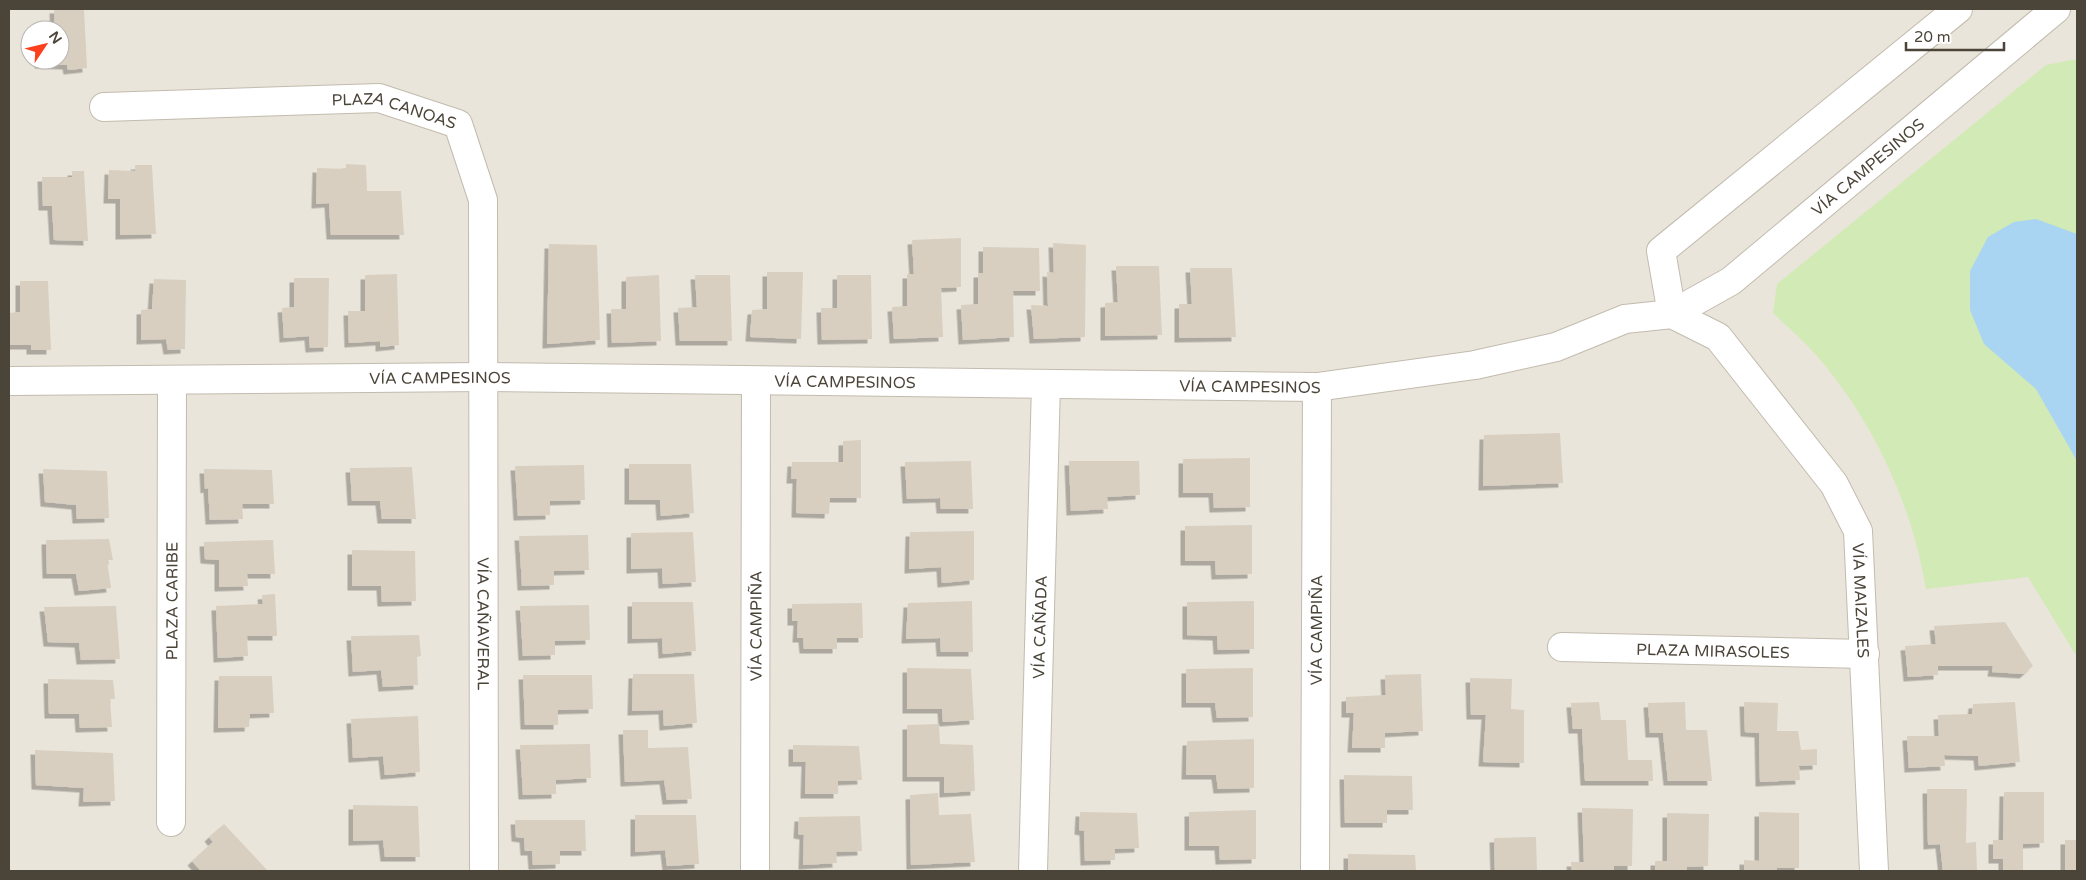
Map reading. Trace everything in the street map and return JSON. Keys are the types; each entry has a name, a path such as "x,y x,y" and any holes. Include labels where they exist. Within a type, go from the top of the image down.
{"street":[{"path":"1672,314 1661,251 1958,9"},
{"name":"VÍA CAMPESINOS","path":"9,381 484,377 1317,387 1475,366 1556,347 1625,319 1672,314 1731,281 2056,9"},
{"name":"PLAZA CANOAS","path":"104,107 379,98 458,124 483,200 484,377"},
{"name":"VÍA MAIZALES","path":"1672,314 1718,337 1834,484 1858,530 1874,871"},
{"name":"VÍA CAÑAVERAL","path":"484,377 484,871"},
{"name":"PLAZA CARIBE","path":"171,822 172,380"},
{"name":"VÍA CAMPIÑA","path":"756,381 756,871"},
{"name":"VÍA CAÑADA","path":"1034,871 1046,384"},
{"name":"VÍA CAMPIÑA","path":"1315,871 1317,387"},
{"name":"PLAZA MIRASOLES","path":"1562,647 1864,654"}],"shaded area":[{"path":"9,9 2077,9 2077,871 9,871"}],"green space":[{"path":"2077,59 2077,657 2028,577 1926,589 1920,557 1911,526 1887,465 1872,436 1856,408 1817,356 1773,313 1777,284 2046,65"}],"water":[{"path":"2036,219 2077,234 2077,461 2036,389 1984,344 1970,310 1970,271 1988,237 2014,222"}],"building":[{"path":"54,9 84,9 87,68 70,70 70,20 55,20"},
{"path":"346,164 366,165 367,191 401,191 404,235 331,235 329,203 316,204 317,168 346,169"},
{"path":"135,165 152,165 156,234 120,235 120,199 108,199 109,170 135,171"},
{"path":"72,171 84,171 88,241 54,240 52,206 43,206 42,177 72,177"},
{"path":"961,238 961,287 941,288 943,337 894,339 892,307 907,306 907,274 914,274 912,240"},
{"path":"1053,243 1086,245 1085,337 1034,339 1031,305 1048,306 1047,272 1054,273"},
{"path":"549,244 597,245 600,340 547,344"},
{"path":"983,247 1039,248 1040,291 1013,291 1014,337 963,340 961,305 978,304 978,273 983,273"},
{"path":"1116,266 1159,266 1162,335 1105,336 1105,303 1118,302"},
{"path":"1190,268 1232,268 1236,337 1179,338 1179,304 1192,304"},
{"path":"767,272 803,272 801,339 750,337 752,310 767,309"},
{"path":"397,274 399,345 380,347 380,341 349,343 348,311 365,311 365,275"},
{"path":"659,275 661,341 612,343 611,309 626,309 626,277"},
{"path":"695,275 730,275 732,341 680,341 678,308 697,307"},
{"path":"837,275 871,275 872,339 822,340 821,308 837,308"},
{"path":"294,278 329,278 328,347 310,348 309,336 284,338 282,308 294,307"},
{"path":"154,279 186,280 185,349 168,350 166,339 141,340 141,310 152,309"},
{"path":"20,281 48,281 51,350 31,350 31,345 9,345 9,313 20,312"},
{"path":"1560,433 1563,483 1483,486 1484,435"},
{"path":"861,440 861,498 830,498 829,514 796,513 797,479 791,479 792,462 843,462 843,441"},
{"path":"1250,458 1250,507 1214,508 1213,493 1183,493 1183,459"},
{"path":"971,461 973,509 941,509 940,498 907,499 905,462"},
{"path":"1069,461 1139,461 1140,495 1107,497 1108,509 1071,511"},
{"path":"629,464 691,464 694,513 661,516 660,500 629,500"},
{"path":"584,465 585,500 550,501 550,515 518,516 515,466"},
{"path":"412,467 416,519 382,519 380,501 352,501 350,468"},
{"path":"43,469 107,471 109,518 77,519 76,505 45,502"},
{"path":"204,469 272,470 274,504 242,504 243,519 210,520 208,488 205,489"},
{"path":"1252,525 1252,574 1216,575 1215,561 1185,561 1185,526"},
{"path":"974,531 974,580 942,583 941,567 909,569 910,532"},
{"path":"693,532 696,582 663,584 662,568 631,569 631,533"},
{"path":"588,535 589,570 554,571 554,585 522,586 519,536"},
{"path":"109,539 113,560 107,560 111,588 79,591 76,574 47,574 46,540"},
{"path":"273,540 275,574 247,574 248,586 219,587 219,560 205,559 204,542"},
{"path":"352,550 415,551 416,601 382,602 381,586 352,586"},
{"path":"275,594 277,636 247,636 248,656 218,658 216,606 263,604 262,595"},
{"path":"972,601 973,652 941,652 940,638 906,639 908,603"},
{"path":"1254,601 1254,649 1218,650 1217,636 1187,635 1187,602"},
{"path":"632,602 693,602 696,651 663,654 662,638 632,639"},
{"path":"862,603 863,638 837,638 837,649 804,649 803,638 797,638 798,621 792,621 792,604"},
{"path":"589,605 590,640 555,641 555,655 523,656 520,606"},
{"path":"116,606 120,659 81,660 79,643 48,642 44,607"},
{"path":"2005,622 2033,666 2024,674 1992,672 1993,666 1938,666 1938,675 1908,677 1905,646 1936,644 1934,626"},
{"path":"419,635 421,656 417,657 418,685 383,687 381,670 353,672 351,636"},
{"path":"907,668 971,669 974,720 943,722 942,709 907,709"},
{"path":"1253,668 1253,717 1217,718 1215,703 1186,703 1186,669"},
{"path":"633,674 694,674 697,723 664,726 663,710 632,711"},
{"path":"1421,674 1423,731 1385,733 1385,748 1352,748 1354,713 1346,713 1346,697 1386,695 1385,675"},
{"path":"523,675 592,675 593,709 558,710 558,725 525,725"},
{"path":"219,676 272,676 274,713 250,714 249,727 218,728"},
{"path":"1470,678 1512,679 1511,709 1524,710 1524,763 1483,762 1486,715 1471,715"},
{"path":"48,679 113,680 115,699 110,699 112,727 80,728 79,714 49,714"},
{"path":"1599,702 1601,720 1626,720 1628,760 1652,760 1653,781 1585,781 1582,729 1573,729 1571,703"},
{"path":"1685,702 1686,730 1707,730 1712,781 1668,781 1663,733 1650,733 1648,703"},
{"path":"1744,702 1778,703 1777,731 1798,731 1801,750 1817,749 1817,765 1799,766 1800,780 1760,782 1759,733 1745,732"},
{"path":"2015,702 2020,762 1979,766 1978,756 1944,755 1945,766 1909,768 1907,736 1939,736 1938,715 1972,714 1973,704"},
{"path":"418,716 420,772 385,775 383,756 353,758 351,719"},
{"path":"939,724 940,744 973,745 975,791 944,793 944,777 907,777 907,725"},
{"path":"623,730 648,730 648,748 688,747 692,799 667,800 664,780 625,782"},
{"path":"1254,739 1254,788 1218,789 1216,775 1186,775 1187,741"},
{"path":"590,744 591,778 556,780 556,794 523,795 520,745"},
{"path":"793,745 859,746 862,780 838,781 838,794 805,794 806,762 793,762"},
{"path":"35,750 113,753 115,801 83,802 84,788 36,785"},
{"path":"1344,775 1412,776 1413,810 1387,810 1387,823 1345,823"},
{"path":"1927,789 1967,789 1966,843 1976,842 1977,870 1943,871 1940,844 1928,845"},
{"path":"2004,792 2044,792 2044,843 2023,844 2023,871 2003,871 2003,859 1993,859 1993,840 2003,840"},
{"path":"938,793 939,815 971,814 975,862 911,865 910,795"},
{"path":"353,805 418,806 420,857 385,857 383,840 353,841"},
{"path":"1582,808 1633,809 1632,866 1614,866 1614,871 1572,871 1571,862 1584,862"},
{"path":"1256,810 1256,859 1220,860 1219,846 1189,846 1189,812"},
{"path":"1080,812 1137,813 1139,848 1115,849 1115,860 1085,861 1084,831 1079,830"},
{"path":"1759,812 1799,813 1799,868 1777,868 1777,871 1744,871 1744,860 1759,861"},
{"path":"1667,813 1709,814 1708,866 1687,867 1687,871 1655,871 1655,861 1667,861"},
{"path":"635,815 696,815 699,864 667,866 665,850 635,852"},
{"path":"860,816 862,851 836,852 837,863 803,865 804,835 798,834 799,817"},
{"path":"515,820 585,820 586,851 560,851 560,864 533,865 532,851 525,851 524,838 516,837"},
{"path":"224,824 268,871 201,871 192,861 213,842 209,837"},
{"path":"1536,837 1537,871 1495,871 1494,838"},
{"path":"2065,840 2077,840 2077,871 2065,871"},
{"path":"1348,854 1415,855 1416,871 1348,871"}]}
